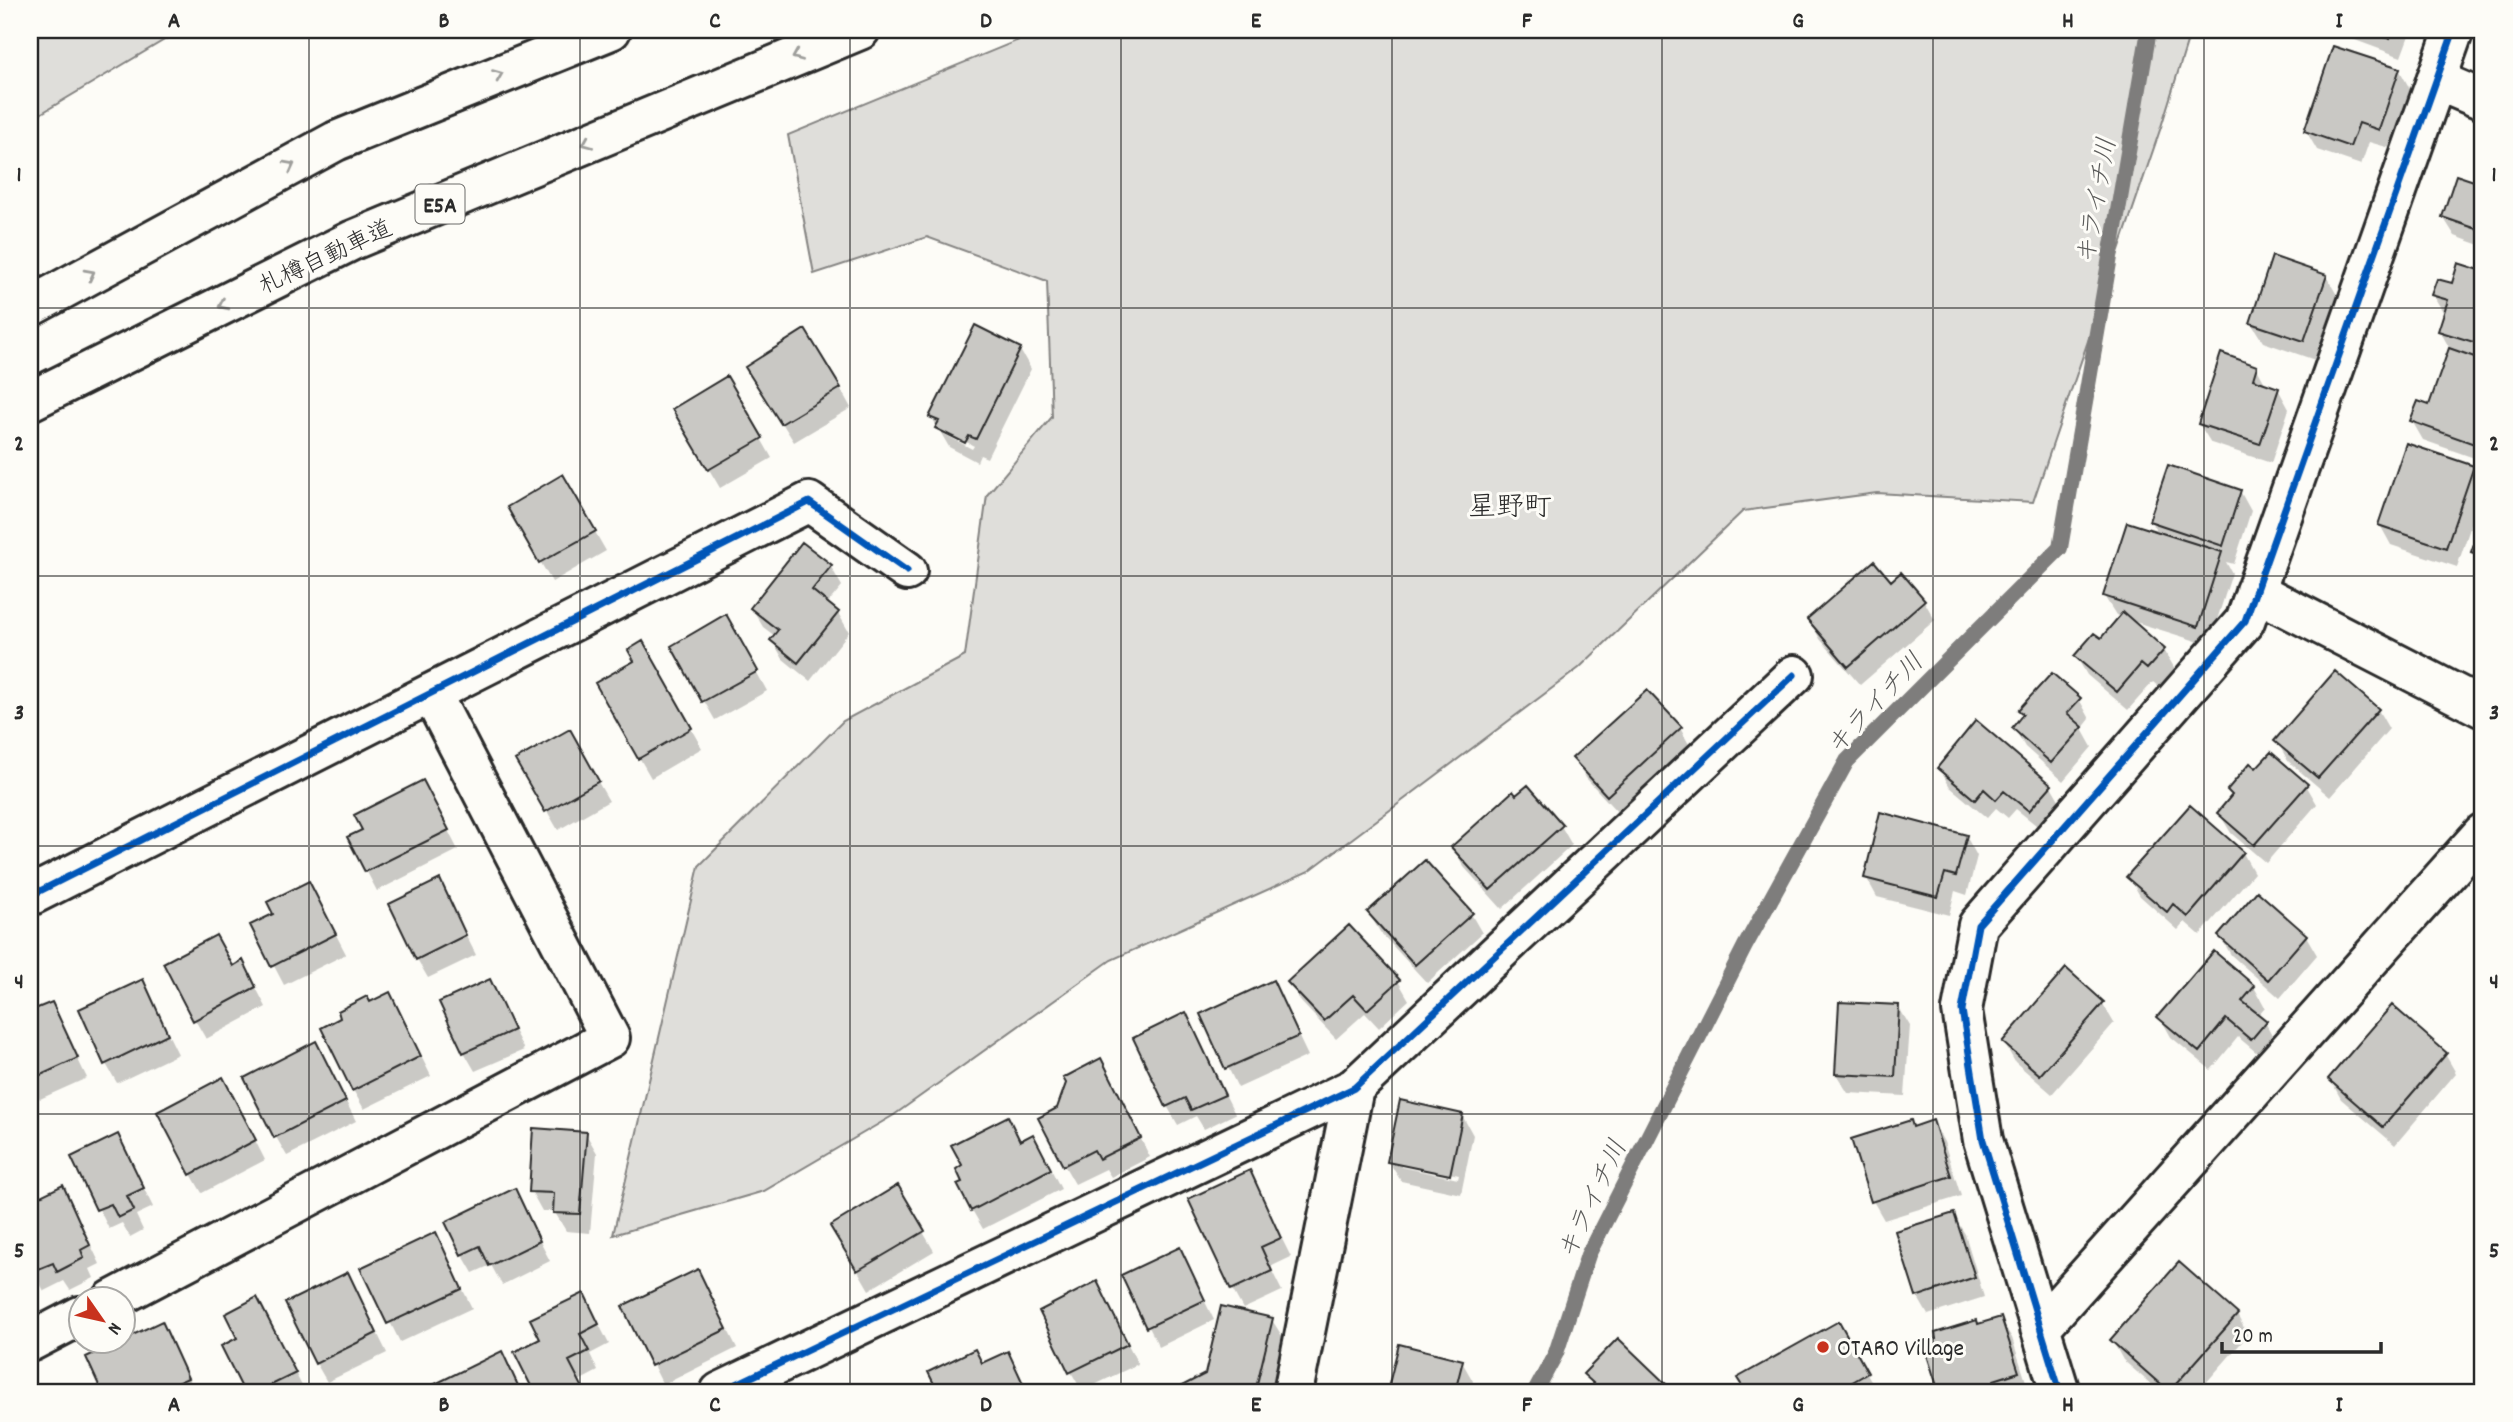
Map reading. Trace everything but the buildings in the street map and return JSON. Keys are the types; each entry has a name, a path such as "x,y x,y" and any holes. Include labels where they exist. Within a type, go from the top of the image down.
{"main road":[{"path":"30,307 336,141 611,30"},
{"name":"札樽自動車道","path":"30,401 353,240 860,30"},
{"path":"2060,1392 1983,1140 1962,1010 1978,925 2245,621 2454,30"},
{"path":"2436,80 2483,100"},
{"path":"30,896 808,502 907,571"},
{"path":"2255,591 2483,708"},
{"path":"720,1392 1354,1088 1794,675"},
{"path":"136,1287 610,1038 431,693"},
{"path":"2040,1328 2483,833"},
{"path":"1293,1392 1354,1088"},
{"path":"30,1342 66,1323"}],"shaded area":[{"path":"30,30 181,30 30,120"},
{"path":"1043,30 2191,30 2161,127 2033,502 1877,493 1743,511 1579,668 1309,871 1111,960 894,1115 764,1191 613,1235 699,866 843,721 965,656 987,495 1052,417 1047,281 927,237 814,274 788,135"}],"waterway":[{"name":"キライチ川","path":"1535,1392 1556,1353 1588,1255 1745,946 1847,761 2060,548 2149,30"}],"cycle path":[{"path":"2060,1392 1983,1140 1962,1010 1978,925 2245,621 2454,30"},
{"path":"30,896 809,502 907,571"},
{"path":"720,1392 1354,1088 1794,675"}],"place":[{"name":"OTARO Village","path":"1823,1347"}],"district":[{"name":"星野町","path":"1510,505"}]}
